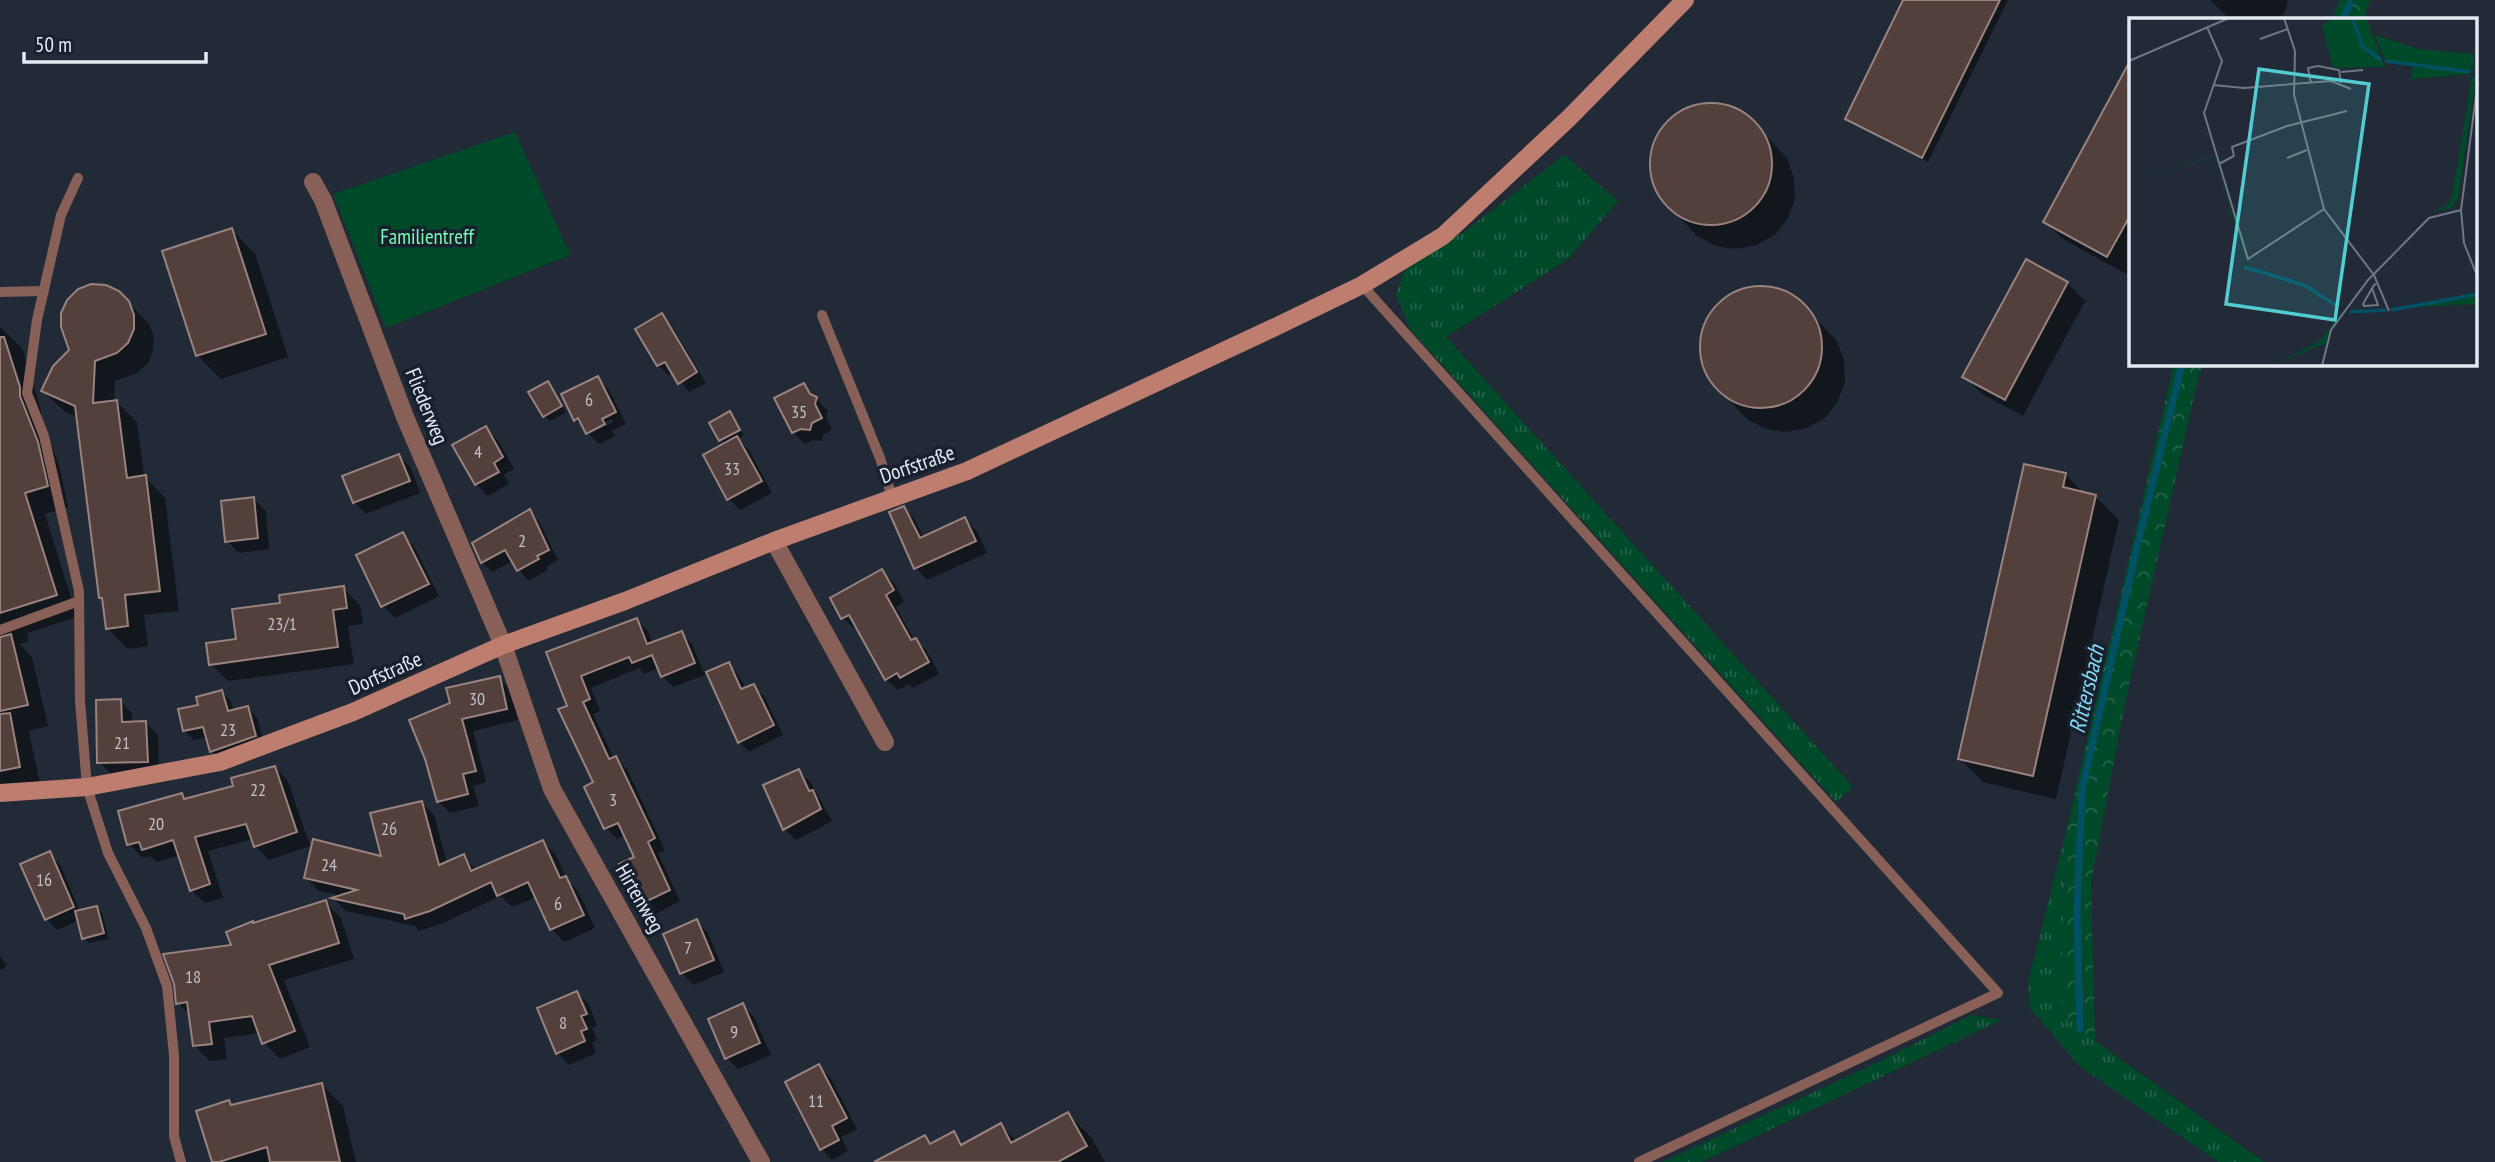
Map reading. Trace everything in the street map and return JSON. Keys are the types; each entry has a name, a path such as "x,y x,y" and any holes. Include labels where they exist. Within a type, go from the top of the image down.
{"street":[{"name":"Dorfstraße","path":"0,793 87,787 220,762 353,712 503,645 625,601 774,541 967,471 995,458 1362,285 1443,236 1570,118 1685,0"},
{"name":"Fliederweg","path":"313,182 323,200 405,416 503,645"},
{"path":"774,541 885,742"},
{"name":"Hirtenweg","path":"503,645 552,789 761,1162"}],"lane":[{"path":"78,178 61,215 37,320 27,393 44,436 61,506 79,601 80,701 87,787 108,853 146,928 167,986 174,1055 174,1136 181,1162"},
{"path":"1362,285 1998,993 1639,1162"},
{"path":"0,292 44,291"},
{"path":"822,316 880,458 892,497"},
{"path":"0,630 79,601"}],"green space":[{"path":"2340,0 2370,0 2364,18 2332,18"},
{"name":"Familientreff","path":"515,132 570,255 386,328 333,194"},
{"path":"1564,155 1618,201 1568,259 1446,337 1853,787 1836,802 1410,329 1396,295 1405,270 1468,229"},
{"path":"2174,366 2203,366 2126,698 2091,882 2095,1041 2061,1011 2066,832"},
{"path":"2066,832 2061,1011 2095,1041 2264,1162 2218,1162 2079,1066 2030,1008 2028,982"},
{"path":"1971,1015 2001,1020 1702,1162 1662,1162 1874,1064"}],"building":[{"path":"1903,0 2000,0 1922,158 1845,119"},
{"path":"2129,63 2129,218 2107,257 2043,222"},
{"path":"1711,103 1734,107 1754,121 1768,141 1772,164 1768,187 1754,207 1734,221 1711,225 1688,221 1668,207 1654,187 1650,164 1654,141 1668,121 1688,107"},
{"path":"232,228 266,334 196,356 162,251"},
{"path":"2026,259 2068,282 2005,400 1962,377"},
{"path":"91,284 106,285 119,291 129,301 134,315 134,329 128,343 117,353 95,361 93,403 117,400 127,478 146,475 160,591 125,595 128,626 106,629 102,598 99,598 75,406 41,391 53,366 69,350 61,327 61,313 67,300 78,289"},
{"path":"1761,286 1785,290 1804,304 1818,323 1822,347 1818,371 1804,390 1785,404 1761,408 1737,404 1718,390 1704,371 1700,347 1704,323 1718,304 1737,290"},
{"path":"662,313 697,372 678,384 665,362 657,366 635,329"},
{"path":"0,337 4,337 20,387 20,396 38,442 48,486 25,493 57,595 0,613"},
{"path":"598,376 616,412 602,419 605,424 586,434 578,418 574,421 561,394"},
{"path":"548,381 562,406 543,417 528,392"},
{"path":"804,383 810,394 817,397 815,404 822,418 812,423 810,430 801,429 792,433 774,398"},
{"path":"730,411 740,430 719,441 709,423"},
{"path":"486,426 503,457 494,463 499,472 475,485 452,445"},
{"path":"737,436 762,481 727,500 703,455"},
{"path":"399,454 410,481 353,503 342,476"},
{"path":"2024,464 2066,473 2063,487 2096,495 2033,776 1958,759"},
{"path":"254,497 258,538 225,542 221,501"},
{"path":"904,506 920,538 965,517 976,541 914,569 889,512"},
{"path":"530,509 549,550 517,571 505,550 481,563 472,543"},
{"path":"403,532 429,584 381,607 356,555"},
{"path":"882,569 894,590 886,595 911,640 916,638 929,662 900,678 897,673 885,680 849,615 841,619 830,598"},
{"path":"344,586 347,608 333,610 338,647 209,665 206,643 236,639 232,609 280,603 279,595"},
{"path":"637,618 647,644 682,631 695,663 661,677 652,655 632,663 629,657 581,676 590,699 583,702 609,759 616,756 655,838 648,842 670,890 639,905 619,864 634,857 618,823 604,829 584,787 593,782 558,709 567,706 546,652"},
{"path":"11,634 28,705 0,711 0,637"},
{"path":"729,662 741,689 754,684 774,725 738,743 706,672"},
{"path":"500,676 507,709 462,719 476,771 463,774 468,794 437,802 425,759 409,720 450,703 446,688"},
{"path":"222,690 228,711 248,706 256,736 210,752 203,727 183,731 178,709 198,705 196,697"},
{"path":"121,699 122,722 146,721 148,762 97,763 96,700"},
{"path":"10,713 20,767 0,771 0,714"},
{"path":"275,766 297,832 254,847 246,824 195,837 210,884 190,891 173,840 142,850 139,842 127,845 118,811 182,793 184,799 233,786 231,778"},
{"path":"799,769 809,791 813,790 821,809 783,830 763,785"},
{"path":"422,801 439,865 464,854 471,871 543,840 560,878 566,876 584,915 550,930 528,882 497,896 491,882 430,911 405,919 404,914 331,898 357,890 304,878 313,839 381,856 370,813"},
{"path":"50,851 74,907 45,920 20,864"},
{"path":"326,900 339,943 269,965 295,1031 262,1044 252,1016 209,1022 212,1044 193,1046 187,1002 176,1004 174,984 163,954 231,945 226,932 253,921"},
{"path":"97,906 104,933 82,939 75,911"},
{"path":"697,919 714,960 680,974 663,934"},
{"path":"577,991 587,1014 581,1016 587,1029 581,1031 585,1041 556,1054 537,1008"},
{"path":"743,1003 760,1043 725,1059 708,1019"},
{"path":"819,1064 847,1118 832,1126 839,1140 820,1150 785,1082"},
{"path":"322,1083 340,1162 270,1162 267,1147 212,1162 196,1111 229,1100 231,1105"},
{"path":"1068,1112 1087,1146 1058,1162 874,1162 925,1135 930,1144 954,1131 961,1145 1001,1123 1011,1143"}],"waterway":[{"name":"Rittersbach","path":"2343,18 2350,4"},
{"name":"Rittersbach","path":"2080,1029 2077,912 2082,790 2182,366"}]}
